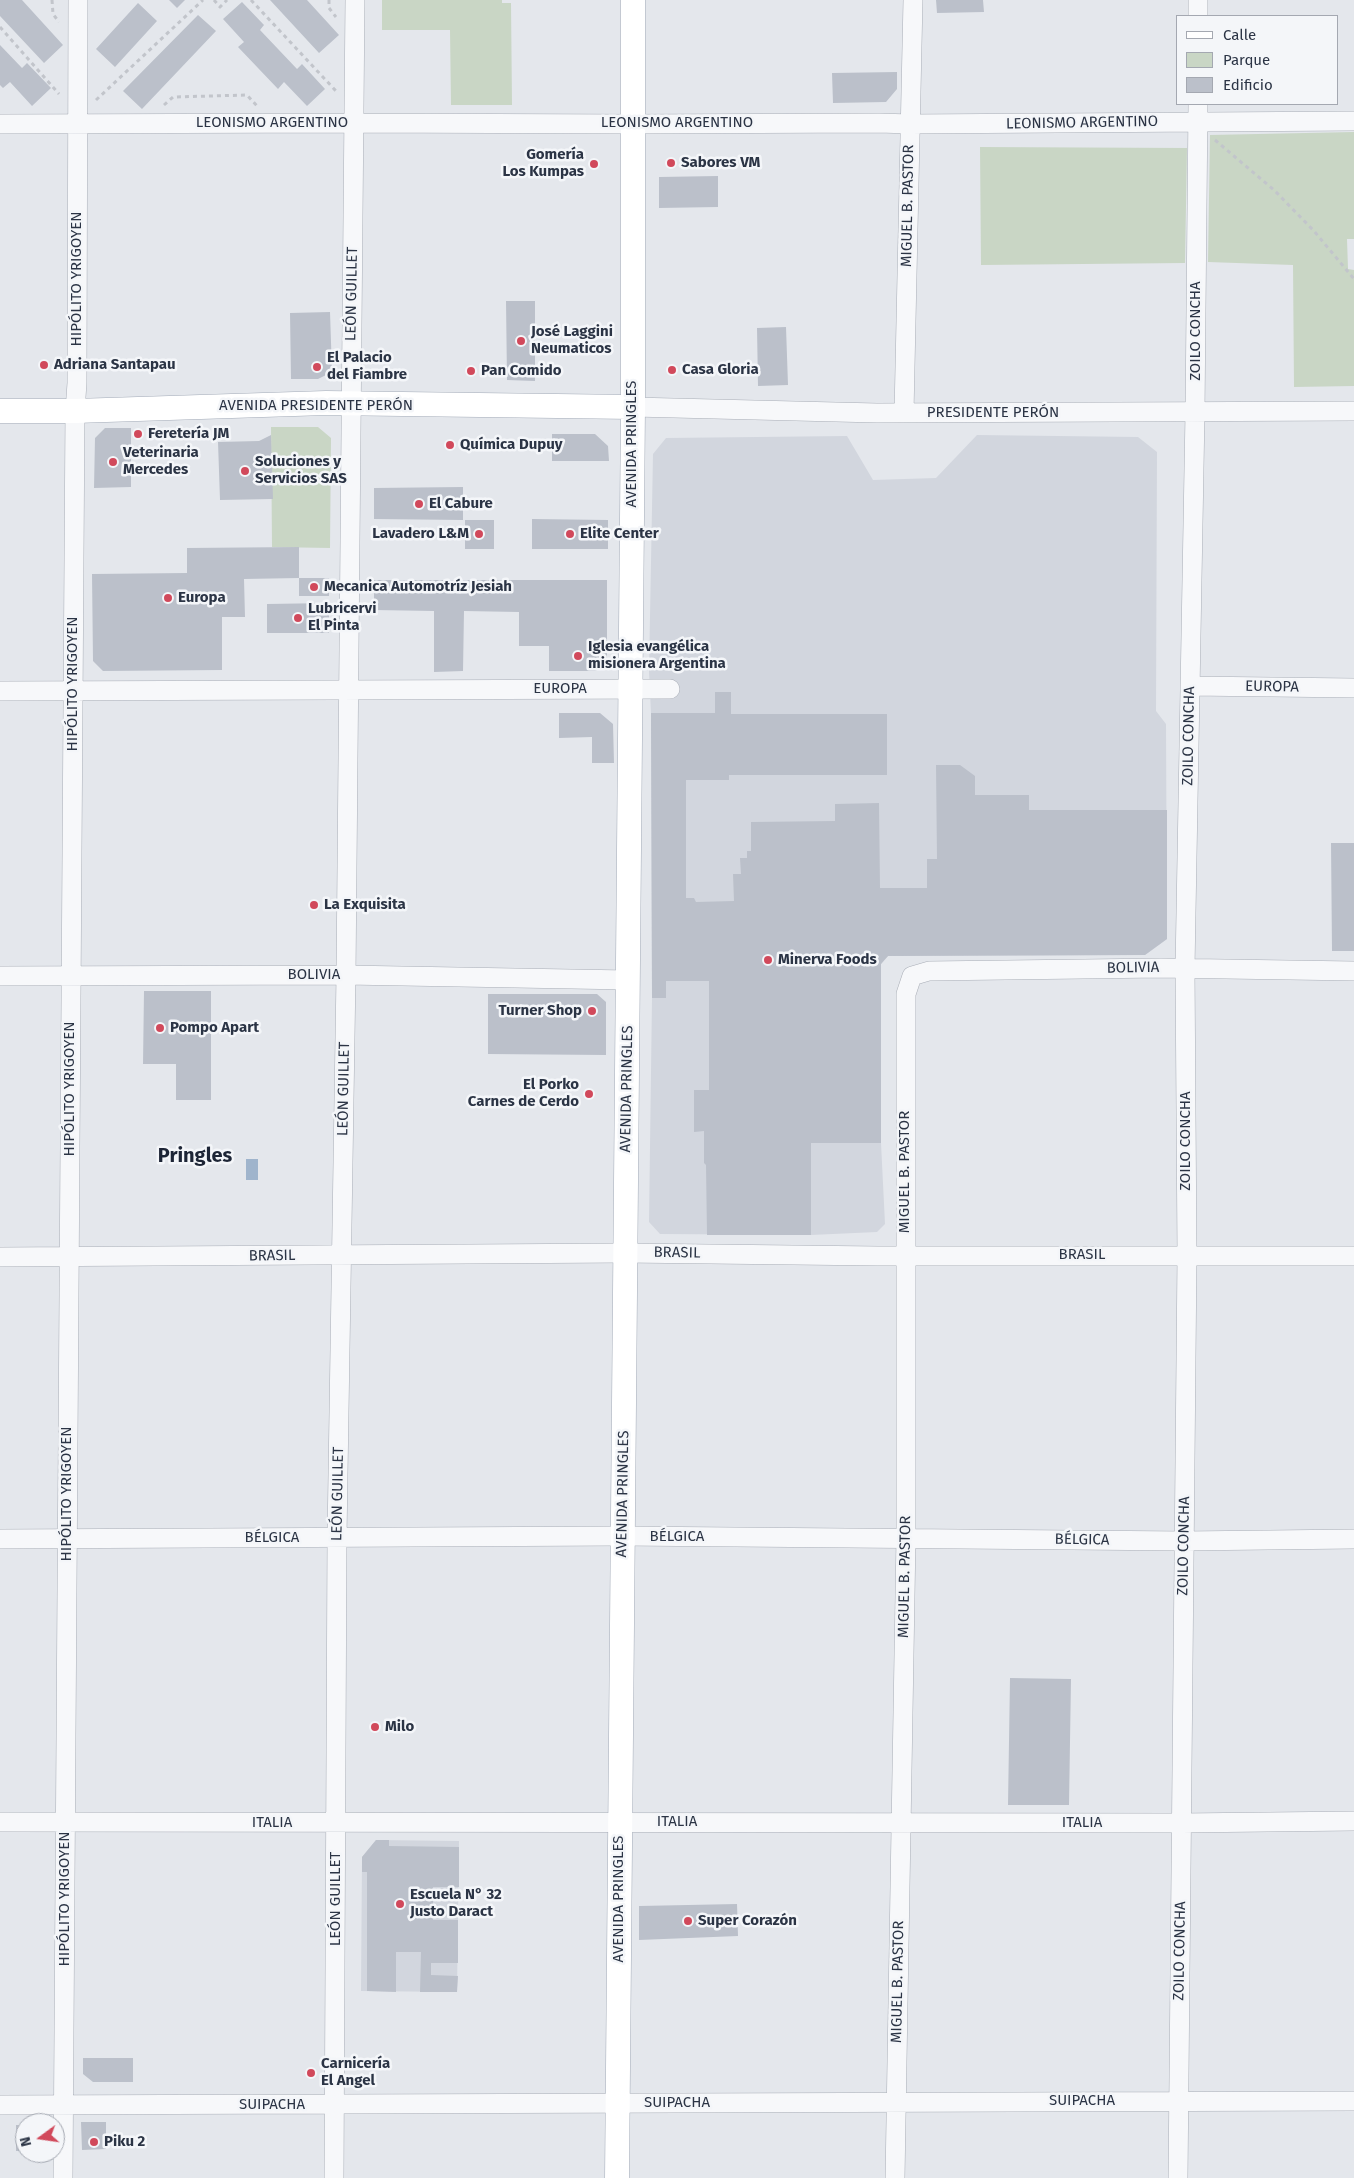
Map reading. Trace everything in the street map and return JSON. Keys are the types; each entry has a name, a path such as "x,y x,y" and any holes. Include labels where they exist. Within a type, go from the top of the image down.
{"main road":[{"name":"AVENIDA PRINGLES","path":"617,2178 633,407 633,0"},
{"name":"AVENIDA PRESIDENTE PERÓN","path":"0,411 350,404 633,407"}],"street":[{"name":"HIPÓLITO YRIGOYEN","path":"63,2178 75,410 77,383 78,0"},
{"name":"LEÓN GUILLET","path":"334,2178 337,1537 340,1255 346,975 355,0"},
{"name":"MIGUEL B. PASTOR","path":"904,413 913,0"},
{"path":"1198,0 1198,15"},
{"name":"LEONISMO ARGENTINO","path":"0,124 354,122 910,124 1198,113 1354,121"},
{"name":"ZOILO CONCHA","path":"1178,2178 1187,1256 1185,968 1195,413 1198,113"},
{"name":"PRESIDENTE PERÓN","path":"633,407 904,413 1354,411"},
{"name":"EUROPA","path":"1190,686 1354,688"},
{"name":"EUROPA","path":"0,691 670,689"},
{"name":"BOLIVIA","path":"912,976 929,971 1185,968 1354,971"},
{"name":"BOLIVIA","path":"0,976 346,975 628,980"},
{"name":"MIGUEL B. PASTOR","path":"895,2178 906,1538 906,994 912,976"},
{"name":"BRASIL","path":"0,1257 625,1253 1354,1256"},
{"name":"BÉLGICA","path":"0,1539 623,1536 1184,1541 1354,1539"},
{"name":"ITALIA","path":"0,1822 336,1824 1354,1821"},
{"name":"SUIPACHA","path":"0,2105 1354,2101"}],"path":[{"path":"52,0 53,14 63,26"},
{"path":"100,106 95,99 203,0"},
{"path":"214,0 220,7 228,0"},
{"path":"252,0 340,95 340,86"},
{"path":"328,0 329,8 340,22"},
{"path":"0,28 62,98 62,89"},
{"path":"162,108 172,97 247,95 259,108"},
{"path":"1198,113 1210,135 1281,197 1314,231 1354,279"}],"shaded area":[{"path":"977,435 1138,437 1157,452 1156,711 1166,724 1167,939 1145,955 888,956 881,964 881,1143 885,1224 877,1232 811,1235 660,1234 649,1222 652,998 651,713 649,671 653,454 666,438 847,436 873,480 936,478"},
{"name":"Escuela N° 32 Justo Daract","path":"376,1840 459,1841 457,1992 361,1991 362,1857"}],"green space":[{"path":"382,0 502,0 502,3 511,3 512,105 451,105 450,30 382,30"},
{"path":"1354,132 1354,239 1347,239 1348,269 1354,270 1354,386 1294,387 1293,265 1208,262 1210,135"},
{"path":"980,147 1187,148 1185,263 981,265"},
{"path":"271,427 318,427 331,438 330,548 272,547"}],"water":[{"path":"246,1159 258,1159 258,1180 246,1180"}],"building":[{"path":"0,0 22,0 63,45 44,63 0,16"},
{"path":"169,0 185,0 177,8"},
{"path":"270,0 307,0 339,35 319,53"},
{"path":"936,0 983,0 984,12 937,13"},
{"path":"242,2 264,25 260,30 297,69 302,64 325,89 307,106 284,82 278,89 238,47 244,42 223,19"},
{"path":"138,3 157,21 115,67 96,49"},
{"path":"198,15 216,31 142,109 123,91"},
{"path":"0,45 22,68 27,63 51,88 32,106 10,82 3,88 0,85"},
{"path":"897,72 897,89 886,102 833,103 832,73"},
{"path":"718,176 718,207 659,208 659,177"},
{"name":"José Laggini Neumaticos","path":"506,301 535,301 535,381 507,380"},
{"path":"330,312 332,372 318,379 291,379 290,313"},
{"path":"786,327 788,385 758,386 757,328"},
{"name":"Veterinaria Mercedes","path":"105,428 131,428 131,487 94,488 95,438"},
{"path":"552,434 595,434 608,446 609,461 552,461"},
{"name":"Soluciones y Servicios SAS","path":"271,435 273,499 220,500 218,442 259,441"},
{"name":"El Cabure","path":"463,487 463,520 374,519 374,488"},
{"name":"Elite Center","path":"532,519 608,520 608,549 532,549"},
{"name":"Lavadero L&M","path":"465,520 494,520 494,549 465,549"},
{"name":"Europa","path":"299,547 299,578 244,579 245,617 222,617 222,670 103,671 93,661 92,574 187,573 187,548"},
{"name":"Mecanica Automotríz Jesiah","path":"299,578 329,578 329,596 299,596"},
{"path":"374,580 607,580 607,666 595,671 549,671 549,646 519,646 519,612 464,611 463,671 434,672 434,611 374,610"},
{"name":"Lubricervi El Pinta","path":"329,603 329,633 267,633 267,604"},
{"name":"Minerva Foods","path":"715,692 731,692 731,714 887,714 887,775 729,775 729,780 686,780 686,898 694,898 696,902 734,901 733,874 741,874 740,858 747,858 747,851 751,851 751,822 835,821 835,804 879,803 880,888 927,888 927,859 937,859 936,765 960,765 975,776 975,795 1029,795 1029,810 1167,810 1167,939 1145,955 888,956 881,964 881,1143 811,1143 811,1235 707,1235 704,1131 694,1132 694,1090 709,1090 709,981 666,981 666,998 652,998 651,713 715,713"},
{"path":"559,713 600,713 613,724 614,763 592,763 592,737 559,738"},
{"path":"1331,843 1354,843 1354,951 1332,951"},
{"path":"144,991 211,991 211,1100 176,1100 176,1064 143,1064"},
{"path":"488,994 597,994 606,1002 606,1055 488,1054"},
{"path":"1010,1678 1071,1679 1069,1805 1008,1805"},
{"name":"Escuela N° 32 Justo Daract","path":"376,1840 389,1840 389,1846 459,1847 459,1887 433,1887 433,1920 458,1920 458,1963 431,1963 431,1975 458,1976 457,1992 420,1992 421,1952 396,1952 396,1992 367,1991 367,1872 362,1872 362,1857"},
{"name":"Super Corazón","path":"737,1904 738,1936 639,1940 639,1906"},
{"path":"83,2058 133,2058 133,2082 93,2082 83,2074"},
{"name":"Piku 2","path":"81,2122 106,2122 106,2149 82,2150"}],"place":[{"name":"Sabores VM","path":"671,163"},
{"name":"Gomería Los Kumpas","path":"594,164"},
{"name":"José Laggini Neumaticos","path":"521,341"},
{"name":"Adriana Santapau","path":"44,365"},
{"name":"El Palacio del Fiambre","path":"317,367"},
{"name":"Casa Gloria","path":"672,370"},
{"name":"Pan Comido","path":"471,371"},
{"name":"Feretería JM","path":"138,434"},
{"name":"Química Dupuy","path":"450,445"},
{"name":"Veterinaria Mercedes","path":"113,462"},
{"name":"Soluciones y Servicios SAS","path":"245,471"},
{"name":"El Cabure","path":"419,504"},
{"name":"Lavadero L&M","path":"479,534"},
{"name":"Elite Center","path":"570,534"},
{"name":"Mecanica Automotríz Jesiah","path":"314,587"},
{"name":"Europa","path":"168,598"},
{"name":"Lubricervi El Pinta","path":"298,618"},
{"name":"Iglesia evangélica misionera Argentina","path":"578,656"},
{"name":"La Exquisita","path":"314,905"},
{"name":"Minerva Foods","path":"768,960"},
{"name":"Turner Shop","path":"592,1011"},
{"name":"Pompo Apart","path":"160,1028"},
{"name":"El Porko Carnes de Cerdo","path":"589,1094"},
{"name":"Milo","path":"375,1727"},
{"name":"Escuela N° 32 Justo Daract","path":"400,1904"},
{"name":"Super Corazón","path":"688,1921"},
{"name":"Carnicería El Angel","path":"311,2073"},
{"name":"Piku 2","path":"94,2142"}],"district":[{"name":"Pringles","path":"195,1156"}]}
